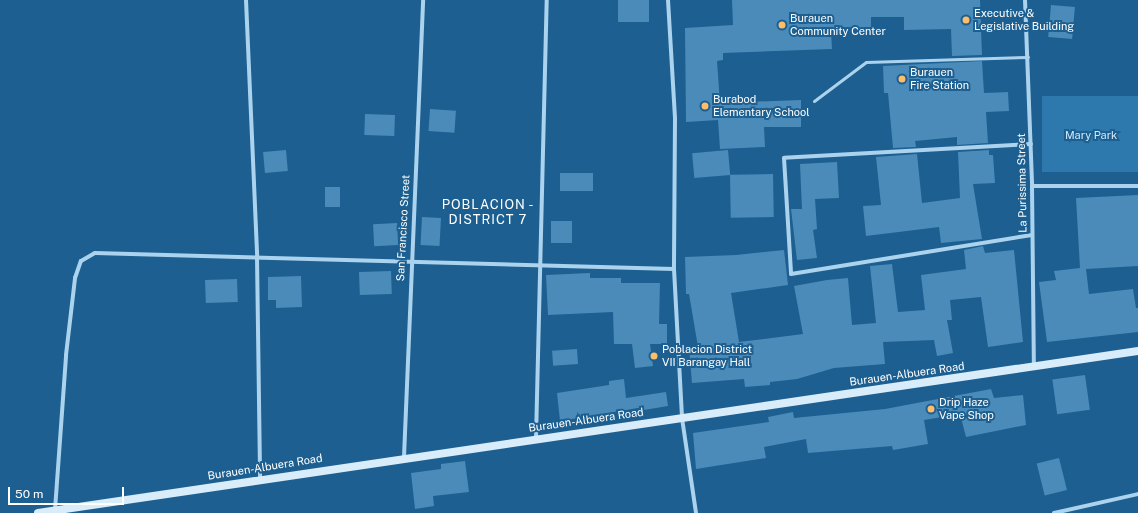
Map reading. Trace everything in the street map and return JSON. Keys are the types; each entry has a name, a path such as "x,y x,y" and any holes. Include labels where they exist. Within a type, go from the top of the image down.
{"street":[{"path":"246,0 257,257 260,479"},
{"name":"San Francisco Street","path":"404,458 410,261 423,0"},
{"path":"536,438 539,266 547,0"},
{"path":"668,0 675,118 674,269 682,418 696,513"},
{"name":"La Purissima Street","path":"1025,0 1031,144 1034,366"},
{"path":"1031,144 784,158 791,274 1032,236"},
{"path":"1032,186 1138,186"},
{"path":"55,510 67,347 75,278 81,261 95,253 674,269"},
{"name":"Burauen-Albuera Road","path":"38,513 536,438 1138,351"},
{"path":"1054,513 1138,494"}],"lane":[{"path":"814,101 866,62 1028,57"}],"green space":[{"name":"Mary Park","path":"1042,96 1138,96 1138,172 1042,172"}],"building":[{"path":"618,0 649,0 649,22 618,22"},
{"path":"732,0 980,0 982,55 952,56 951,29 904,30 904,17 871,17 871,29 831,30 832,49 723,53 723,60 717,61 720,103 801,100 801,127 764,127 765,147 720,149 718,120 686,122 685,28 733,25"},
{"path":"1051,5 1075,7 1072,39 1048,37"},
{"path":"982,61 984,93 1008,92 1009,111 986,112 988,143 957,145 957,137 915,141 916,147 893,148 888,93 884,93 883,66"},
{"path":"430,109 456,111 454,133 428,131"},
{"path":"365,114 395,115 394,136 364,135"},
{"path":"286,150 288,171 265,173 263,152"},
{"path":"728,150 730,175 694,178 692,153"},
{"path":"989,150 989,155 993,155 995,183 973,184 982,239 941,243 939,227 866,236 863,206 881,205 876,157 917,154 922,203 960,198 958,152"},
{"path":"837,162 839,198 815,199 817,229 813,230 817,258 797,260 791,209 802,209 800,164"},
{"path":"560,173 593,173 593,191 560,191"},
{"path":"773,174 774,217 731,218 730,175"},
{"path":"325,187 340,187 340,207 325,207"},
{"path":"1138,195 1138,266 1086,269 1089,294 1133,289 1136,308 1138,308 1138,332 1047,342 1039,282 1056,280 1054,271 1080,268 1076,198"},
{"path":"422,217 441,218 440,246 421,245"},
{"path":"551,221 572,221 572,243 551,243"},
{"path":"397,223 398,245 374,246 373,224"},
{"path":"983,246 985,253 1014,250 1023,342 988,347 981,297 950,300 952,320 947,320 953,353 937,356 934,340 883,342 885,364 834,368 797,379 770,382 770,385 745,387 744,379 692,383 689,348 698,347 689,294 686,294 685,257 736,255 784,250 788,285 731,293 739,342 803,334 794,286 827,280 848,278 852,325 876,323 870,266 892,264 898,312 925,310 921,275 966,269 964,250"},
{"path":"391,271 392,294 360,295 359,272"},
{"path":"590,273 590,278 621,278 621,283 660,283 659,324 667,324 667,344 650,344 653,366 635,368 632,344 614,344 613,312 548,315 546,275"},
{"path":"301,276 302,307 276,308 276,300 268,300 268,277"},
{"path":"237,279 238,302 206,303 205,280"},
{"path":"577,349 578,364 553,366 552,351"},
{"path":"1085,375 1090,410 1057,414 1052,380"},
{"path":"624,379 626,398 666,392 668,406 644,410 644,407 560,421 557,393 609,385 609,381"},
{"path":"991,389 994,398 1023,395 1026,425 966,437 960,414 924,420 928,444 893,450 892,446 808,453 806,439 764,447 766,458 696,469 693,433 769,422 768,417 793,412 794,418 885,409"},
{"path":"1059,458 1067,490 1045,496 1037,464"},
{"path":"465,461 469,492 433,496 434,506 415,509 411,473 441,469 441,464"}],"place":[{"name":"Executive & Legislative Building","path":"966,20"},
{"name":"Burauen Community Center","path":"782,25"},
{"name":"Burauen Fire Station","path":"902,79"},
{"name":"Burabod Elementary School","path":"705,106"},
{"name":"Poblacion District VII Barangay Hall","path":"654,356"},
{"name":"Drip Haze Vape Shop","path":"931,409"}],"district":[{"name":"POBLACION - DISTRICT 7","path":"488,214"}]}
